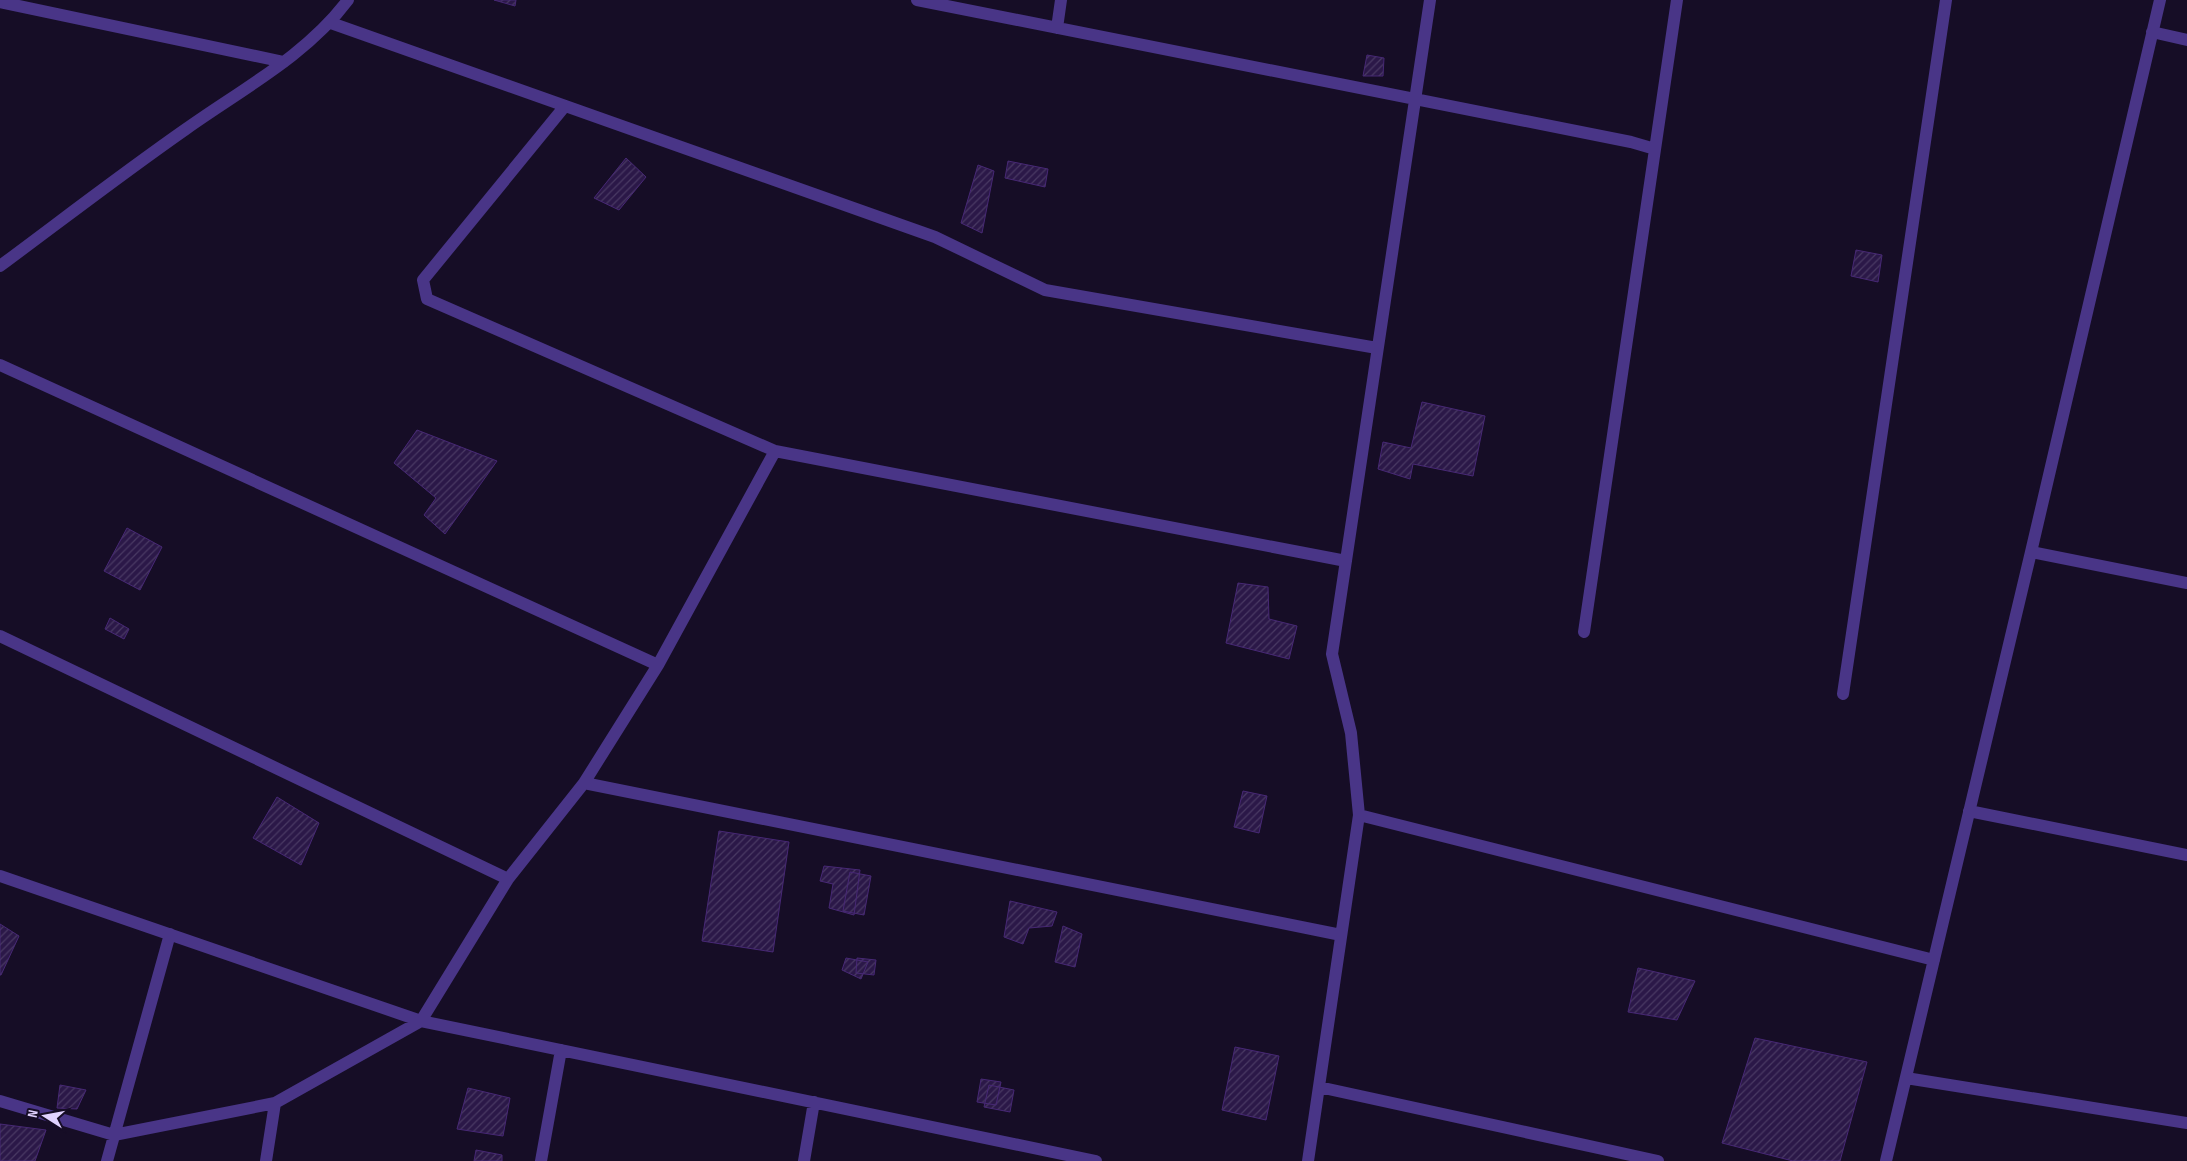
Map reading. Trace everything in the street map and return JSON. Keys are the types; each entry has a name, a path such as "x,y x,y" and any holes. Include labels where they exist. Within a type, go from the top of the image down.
{"street":[{"path":"0,266 185,129 284,62 331,22 348,0"},
{"path":"917,0 1631,142 1655,149"},
{"path":"1056,28 1061,0"},
{"path":"1308,1161 1359,815 1351,733 1332,654 1430,0"},
{"path":"1584,632 1677,0"},
{"path":"1843,694 1946,0"},
{"path":"1886,1161 2032,552 2160,0"},
{"path":"0,2 284,62"},
{"path":"331,22 935,237 1045,290 1377,348"},
{"path":"2152,32 2187,40"},
{"path":"565,106 423,280 427,299 775,451 1346,561"},
{"path":"0,365 658,665"},
{"path":"0,1101 114,1134 275,1103 421,1021 508,880 584,782 658,665 775,451"},
{"path":"2032,552 2187,583"},
{"path":"0,636 508,880"},
{"path":"584,782 1341,936"},
{"path":"1969,811 2187,855"},
{"path":"1359,815 1934,960"},
{"path":"0,876 421,1021 814,1102 1057,1157 1096,1161"},
{"path":"107,1161 170,934"},
{"path":"541,1161 561,1050"},
{"path":"1906,1078 2187,1123"},
{"path":"1319,1087 1658,1161"},
{"path":"804,1161 814,1102"},
{"path":"266,1161 275,1103"}],"building":[{"path":"494,0 516,0 515,6"},
{"path":"1367,55 1384,58 1383,76 1363,76"},
{"path":"626,158 646,177 619,210 594,198"},
{"path":"1008,161 1048,169 1045,187 1005,178"},
{"path":"978,165 994,171 982,233 961,223"},
{"path":"1856,250 1882,255 1878,282 1851,276"},
{"path":"1422,402 1485,416 1473,476 1413,464 1410,479 1378,469 1383,442 1411,448"},
{"path":"417,430 497,461 445,534 424,515 436,498 394,463"},
{"path":"127,528 162,547 140,590 104,571"},
{"path":"1238,583 1268,587 1269,619 1297,626 1289,659 1226,643"},
{"path":"110,618 129,629 124,639 105,629"},
{"path":"1243,791 1267,796 1259,833 1234,827"},
{"path":"277,797 319,823 301,865 253,838"},
{"path":"719,831 789,842 773,952 702,941"},
{"path":"824,866 860,870 854,915 829,908 833,884 820,881"},
{"path":"850,872 871,876 864,915 843,911"},
{"path":"1010,901 1057,912 1052,926 1029,928 1023,944 1004,937"},
{"path":"0,924 19,936 1,975 0,975"},
{"path":"1063,926 1082,934 1075,967 1055,962"},
{"path":"846,958 868,962 861,979 842,970"},
{"path":"857,958 876,960 874,975 856,973"},
{"path":"1638,968 1695,981 1677,1020 1628,1012"},
{"path":"1755,1038 1867,1062 1840,1161 1793,1161 1722,1143"},
{"path":"1235,1047 1279,1056 1266,1120 1222,1110"},
{"path":"981,1079 1001,1082 996,1105 977,1102"},
{"path":"60,1085 86,1090 77,1109 57,1108"},
{"path":"989,1085 1014,1090 1010,1112 984,1107"},
{"path":"468,1088 510,1098 503,1136 457,1129"},
{"path":"0,1124 46,1130 35,1161 0,1161"},
{"path":"476,1150 502,1155 502,1161 474,1161"}]}
